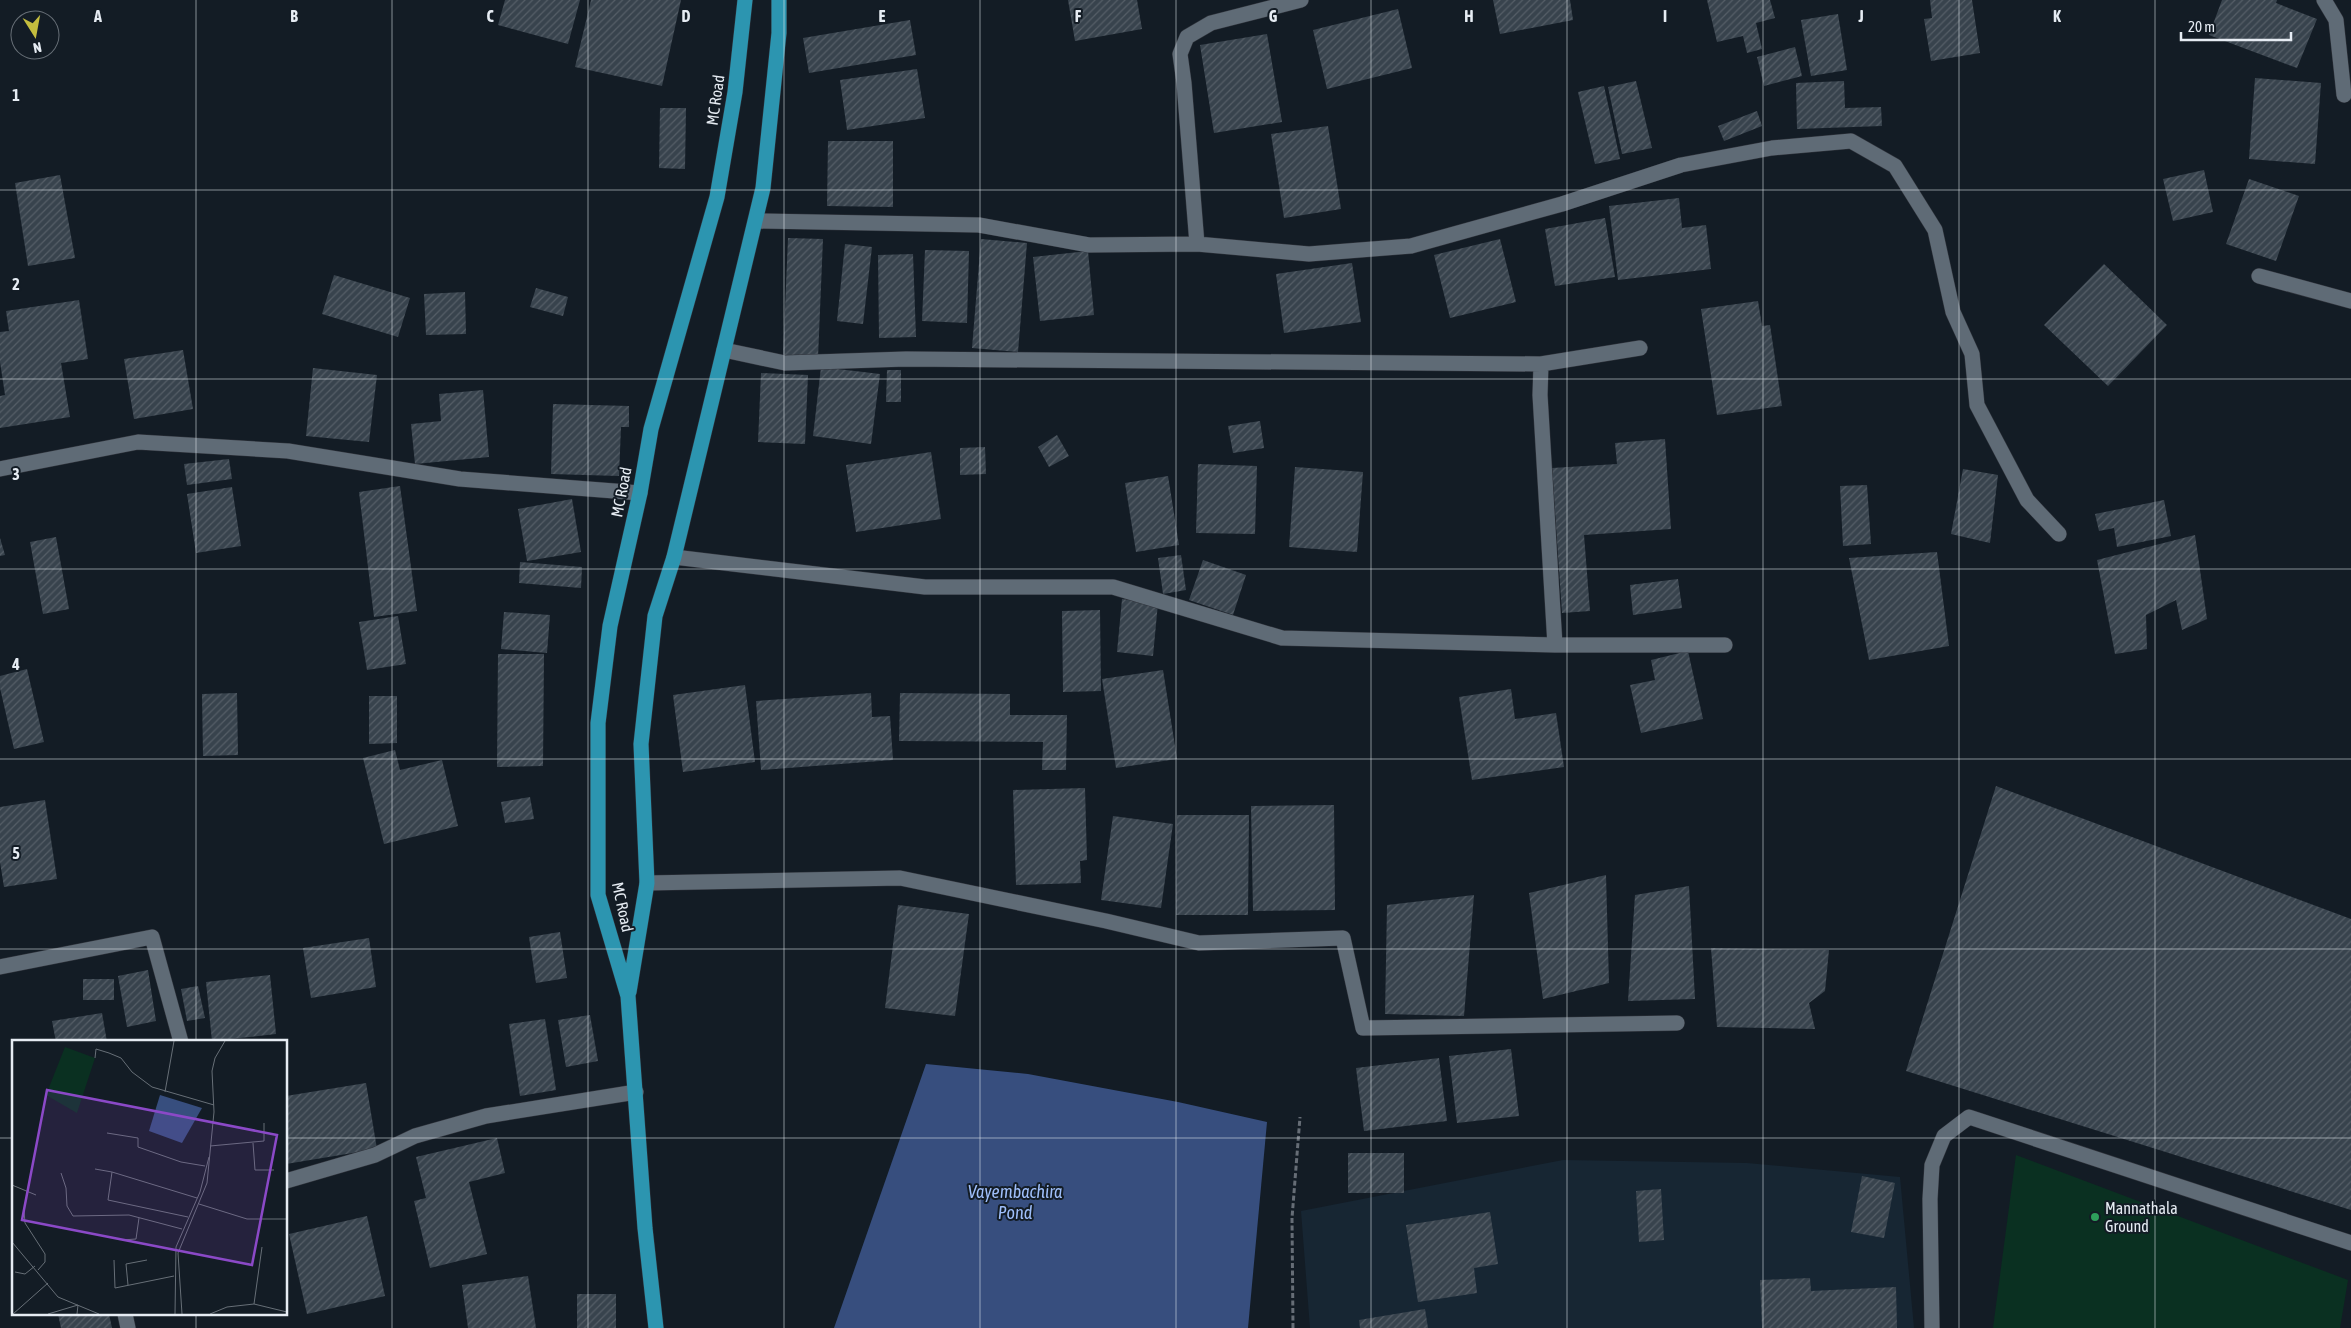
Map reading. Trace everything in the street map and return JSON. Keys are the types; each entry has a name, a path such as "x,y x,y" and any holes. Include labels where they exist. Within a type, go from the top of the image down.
{"main road":[{"name":"MC Road","path":"656,1328 645,1228 628,996 598,895 598,723 610,626 640,493 651,429 717,197 735,92 745,0"},
{"name":"MC Road","path":"628,996 648,883 642,744 656,616 674,556 756,221 768,151 779,32 779,0"}],"street":[{"path":"1197,244 1180,54 1188,37 1211,23 1301,0"},
{"path":"2324,0 2336,20 2344,95"},
{"path":"756,221 979,225 1089,245 1197,244 1309,254 1411,246 1562,204 1682,165 1772,148 1851,141 1895,166 1935,230 1953,312 1972,354 1976,405 2026,500 2058,534"},
{"path":"2259,276 2351,301"},
{"path":"724,350 785,364 906,358 1542,364 1640,348"},
{"path":"1542,364 1540,395 1555,645"},
{"path":"0,470 138,442 288,451 460,479 640,493"},
{"path":"674,556 925,586 1113,586 1282,638 1555,645 1725,645"},
{"path":"648,883 900,878 1106,921 1199,943 1344,938 1363,1028 1677,1023"},
{"path":"0,967 152,937 180,1040"},
{"path":"288,1180 375,1155 415,1136 486,1116 636,1092"},
{"path":"1932,1328 1930,1199 1932,1165 1944,1136 1968,1118 2351,1243"}],"path":[{"path":"1293,1328 1292,1218 1300,1117"}],"shaded area":[{"path":"1563,1160 1747,1163 1900,1177 1914,1328 1310,1328 1301,1211"}],"green space":[{"name":"Mannathala Ground","path":"2016,1155 2348,1280 2340,1328 1993,1328"}],"water":[{"name":"Vayembachira Pond","path":"926,1064 1028,1074 1178,1102 1267,1122 1248,1328 834,1328"}],"building":[{"path":"505,0 580,0 568,44 498,25"},
{"path":"591,0 681,0 662,86 575,67"},
{"path":"1068,0 1137,0 1142,29 1075,41"},
{"path":"1493,0 1570,0 1573,20 1500,34"},
{"path":"1707,0 1770,0 1775,18 1756,23 1762,49 1747,53 1743,36 1717,42"},
{"path":"1930,0 1972,0 1980,53 1931,61 1924,19 1932,18"},
{"path":"2222,0 2277,0 2276,3 2317,19 2297,68 2209,35"},
{"path":"1398,9 1412,68 1327,89 1313,30"},
{"path":"1838,14 1847,70 1811,76 1801,20"},
{"path":"910,20 916,55 809,73 803,38"},
{"path":"1267,34 1282,122 1214,133 1200,45"},
{"path":"1795,47 1802,76 1764,86 1757,57"},
{"path":"917,69 925,118 847,130 840,80"},
{"path":"2255,78 2321,83 2315,164 2249,159"},
{"path":"1636,81 1652,148 1622,154 1608,87"},
{"path":"1844,81 1845,108 1881,107 1882,126 1797,129 1796,83"},
{"path":"1604,86 1620,159 1595,164 1578,92"},
{"path":"660,108 686,108 685,169 659,168"},
{"path":"1757,111 1762,126 1724,141 1718,126"},
{"path":"1328,126 1341,209 1284,218 1271,134"},
{"path":"828,141 893,141 893,207 827,206"},
{"path":"2204,170 2213,212 2173,221 2163,179"},
{"path":"60,175 75,258 28,266 15,183"},
{"path":"2249,179 2299,196 2276,261 2226,244"},
{"path":"1679,198 1682,228 1706,225 1711,269 1618,280 1609,206"},
{"path":"1605,218 1615,277 1555,286 1545,229"},
{"path":"788,238 823,239 818,358 783,356"},
{"path":"981,239 1027,243 1018,352 972,348"},
{"path":"1500,239 1516,302 1450,318 1434,255"},
{"path":"845,244 872,247 863,324 837,321"},
{"path":"925,250 969,251 967,323 922,321"},
{"path":"1088,251 1094,315 1040,321 1033,257"},
{"path":"913,254 916,337 879,338 878,255"},
{"path":"1352,263 1361,322 1284,333 1276,274"},
{"path":"2104,264 2167,325 2108,386 2044,325"},
{"path":"334,275 410,298 398,337 322,314"},
{"path":"536,288 568,297 563,316 530,307"},
{"path":"465,292 466,334 426,335 424,294"},
{"path":"79,300 88,359 61,363 70,417 0,428 0,396 5,395 0,362 0,332 9,331 6,311"},
{"path":"1758,301 1762,326 1770,325 1782,406 1717,415 1701,309"},
{"path":"183,350 193,409 134,419 124,359"},
{"path":"821,367 880,374 871,444 813,436"},
{"path":"313,368 377,375 369,442 306,436"},
{"path":"887,370 901,370 901,402 886,402"},
{"path":"761,373 808,375 805,444 758,442"},
{"path":"483,390 489,457 415,464 411,424 441,421 439,394"},
{"path":"553,404 629,406 629,427 621,427 619,476 551,474"},
{"path":"1260,421 1264,448 1233,453 1228,426"},
{"path":"1057,435 1069,456 1049,467 1038,447"},
{"path":"1665,439 1671,529 1584,535 1590,611 1562,613 1552,468 1617,464 1615,443"},
{"path":"985,447 986,474 960,475 960,448"},
{"path":"931,452 941,519 856,532 846,465"},
{"path":"229,459 232,479 187,485 184,464"},
{"path":"1198,464 1257,466 1255,534 1196,533"},
{"path":"1295,467 1363,472 1357,552 1289,547"},
{"path":"1963,469 1998,475 1990,543 1951,534"},
{"path":"1168,476 1179,545 1136,552 1125,483"},
{"path":"1867,485 1871,544 1843,546 1840,486"},
{"path":"400,486 417,611 374,617 359,492"},
{"path":"232,487 241,546 196,553 187,494"},
{"path":"572,499 581,552 527,561 518,509"},
{"path":"2164,500 2171,536 2117,547 2114,528 2099,531 2095,514"},
{"path":"2195,535 2207,619 2182,630 2176,600 2146,615 2147,649 2115,654 2097,560"},
{"path":"56,537 69,609 43,614 30,542"},
{"path":"0,538 5,555 0,556"},
{"path":"1937,552 1949,646 1869,660 1849,558"},
{"path":"1181,555 1186,590 1163,594 1158,558"},
{"path":"1203,560 1246,575 1233,615 1189,600"},
{"path":"520,562 582,567 581,588 519,583"},
{"path":"1678,579 1682,608 1633,615 1630,585"},
{"path":"1122,599 1158,603 1153,656 1117,652"},
{"path":"1100,610 1101,691 1063,692 1062,611"},
{"path":"504,612 550,615 547,653 501,649"},
{"path":"398,616 406,664 367,670 359,622"},
{"path":"1688,651 1703,719 1641,733 1630,685 1655,680 1651,660"},
{"path":"498,654 544,654 543,766 497,767"},
{"path":"27,669 44,742 14,749 0,688 0,676"},
{"path":"1163,670 1177,759 1116,768 1102,679"},
{"path":"745,685 755,762 683,772 673,695"},
{"path":"1511,689 1515,719 1556,713 1564,767 1472,780 1459,697"},
{"path":"237,693 238,755 203,756 202,694"},
{"path":"871,693 872,717 890,716 893,760 761,770 756,701"},
{"path":"900,693 1010,694 1010,715 1067,715 1066,770 1042,770 1043,742 899,741"},
{"path":"369,696 397,696 397,743 369,744"},
{"path":"395,750 400,770 442,760 458,826 384,844 363,758"},
{"path":"1996,786 2351,919 2351,1210 1906,1071"},
{"path":"1085,788 1087,860 1080,861 1081,883 1016,885 1013,790"},
{"path":"530,797 534,819 505,823 501,802"},
{"path":"45,800 57,879 4,887 0,862 0,807"},
{"path":"1334,805 1335,910 1253,911 1251,806"},
{"path":"1177,815 1249,815 1248,915 1176,915"},
{"path":"1113,816 1173,824 1161,908 1101,900"},
{"path":"1606,875 1609,983 1543,999 1529,893"},
{"path":"1689,886 1695,999 1628,1001 1635,895"},
{"path":"1474,895 1464,1016 1385,1014 1387,905"},
{"path":"898,905 969,914 955,1016 885,1008"},
{"path":"560,932 567,978 536,983 529,937"},
{"path":"369,938 376,987 311,998 303,948"},
{"path":"1711,948 1829,950 1825,991 1809,1003 1815,1029 1717,1027"},
{"path":"148,970 156,1021 127,1027 118,976"},
{"path":"270,975 276,1034 212,1040 206,982"},
{"path":"83,979 114,979 114,1000 83,1000"},
{"path":"198,986 205,1018 187,1021 181,989"},
{"path":"102,1013 107,1040 56,1040 52,1021"},
{"path":"590,1015 598,1061 566,1067 558,1020"},
{"path":"545,1019 556,1090 520,1096 509,1024"},
{"path":"1511,1049 1519,1116 1457,1123 1449,1056"},
{"path":"1439,1058 1447,1121 1364,1131 1356,1068"},
{"path":"366,1083 377,1149 288,1164 288,1096"},
{"path":"497,1138 505,1173 469,1182 487,1254 430,1268 414,1201 426,1198 416,1157"},
{"path":"1348,1153 1404,1153 1404,1193 1348,1193"},
{"path":"1862,1176 1895,1183 1884,1238 1851,1232"},
{"path":"1661,1189 1664,1240 1639,1242 1636,1191"},
{"path":"1490,1212 1498,1264 1474,1268 1477,1293 1418,1302 1406,1225"},
{"path":"367,1216 385,1296 307,1314 289,1234"},
{"path":"528,1276 536,1328 468,1328 462,1285"},
{"path":"1810,1278 1811,1291 1896,1287 1897,1328 1762,1328 1760,1280"},
{"path":"577,1294 616,1294 616,1328 577,1328"},
{"path":"1425,1309 1428,1328 1360,1328 1359,1320"},
{"path":"58,1316 109,1316 112,1328 61,1328"}],"place":[{"name":"Mannathala Ground","path":"2095,1217"}]}
